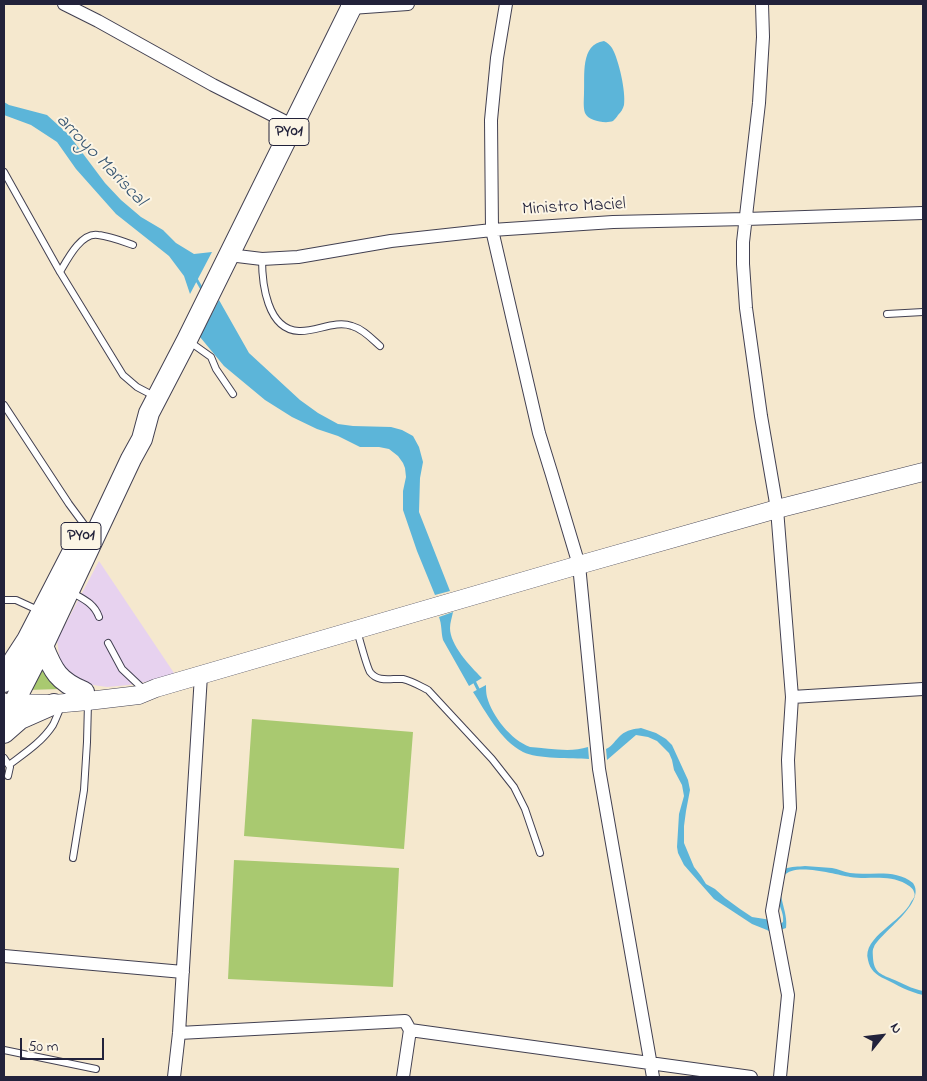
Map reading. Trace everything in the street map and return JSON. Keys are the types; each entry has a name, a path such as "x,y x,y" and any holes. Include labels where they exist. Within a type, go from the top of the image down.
{"highway":[{"name":"PY01","path":"4,722 9,695 9,665 27,640 132,433 153,405 187,340 349,5"},
{"name":"PY01","path":"9,695 43,646 142,439 153,405"},
{"path":"43,646 50,663 61,679 86,697"},
{"path":"4,733 20,719 58,704"}],"main road":[{"path":"9,695 58,704 201,675 777,509 923,472"},
{"path":"9,695 65,693 86,697"}],"street":[{"path":"64,4 292,125"},
{"path":"349,5 408,4"},
{"path":"506,4 497,58 491,120 492,230 539,433 579,565 599,769 653,1077"},
{"path":"762,4 764,37 759,103 743,242 743,264 746,308 761,416 777,509 792,697 788,760 790,808 772,911 788,995 780,1077"},
{"name":"Ministro Maciel","path":"227,258 298,257 391,241 492,230 613,222 923,213"},
{"path":"174,1077 179,1034 201,675"},
{"path":"792,697 923,689"},
{"path":"4,956 183,972"},
{"path":"179,1034 405,1021 410,1030 403,1077"},
{"path":"410,1030 751,1077"}],"lane":[{"path":"4,172 60,272 123,375 153,405"},
{"path":"60,272 79,243 86,237 96,234 133,244"},
{"path":"262,259 265,294 278,322 289,330 299,331 341,324 351,325 380,346"},
{"path":"887,314 923,312"},
{"path":"187,340 211,357 216,369 233,394"},
{"path":"4,405 86,527"},
{"path":"69,591 91,604 99,617"},
{"path":"4,600 16,600 41,612"},
{"path":"357,630 370,672 375,677 380,679 403,679 416,683 428,690 492,759 514,787 526,809 540,852"},
{"path":"108,643 122,669 148,687"},
{"path":"73,858 84,790 87,742 86,697"},
{"path":"9,765 41,740 52,725 58,704"},
{"path":"4,758 10,767 8,776"},
{"path":"4,1050 96,1069"}],"shaded area":[{"path":"99,561 176,676 107,687 86,684 70,677 60,662 57,640"}],"green space":[{"path":"43,659 61,689 26,690"},
{"path":"252,719 413,732 404,849 244,836"},
{"path":"234,860 399,868 393,987 228,979"}],"water":[{"path":"604,41 612,48 617,60 623,84 624,99 621,112 613,121 606,122 587,116 584,106 584,70 587,54 596,43"},
{"path":"4,102 47,115 69,135 105,183 141,217 163,230 176,243 194,254 212,252 190,294 184,276 169,256 116,214 76,169 57,142 31,125 4,115"},
{"path":"219,300 249,353 300,400 318,413 338,424 391,427 413,436 419,447 423,462 420,478 419,512 450,591 435,595 417,551 403,510 403,491 406,477 405,468 398,456 389,449 360,447 292,417 265,400 224,366 200,337"},
{"path":"453,612 450,628 453,641 472,668 482,678 469,686 443,640 439,617"},
{"path":"486,685 487,697 493,712 516,739 530,747 566,750 588,747 589,759 537,756 523,752 515,747 500,733 473,692"},
{"path":"641,728 656,733 672,745 688,780 690,790 684,826 684,843 694,867 706,884 740,909 752,917 771,920 774,934 752,924 714,899 684,865 677,847 679,814 684,796 682,785 674,770 669,753 657,741 636,735 607,760 606,749 623,733"},
{"path":"805,866 832,868 858,874 890,874 906,878 913,883 916,891 914,899 909,908 878,941 873,949 873,958 876,969 881,974 923,991 923,995 879,976 874,972 868,960 871,944 900,916 913,899 915,893 912,888 899,881 885,878 857,878 806,870 789,872 781,882 786,928 780,930 783,915 779,903 777,884 779,875 787,868"}],"waterway":[{"name":"arroyo Mariscal","path":"195,277 203,291"},
{"name":"arroyo Mariscal","path":"473,679 479,691"}]}
